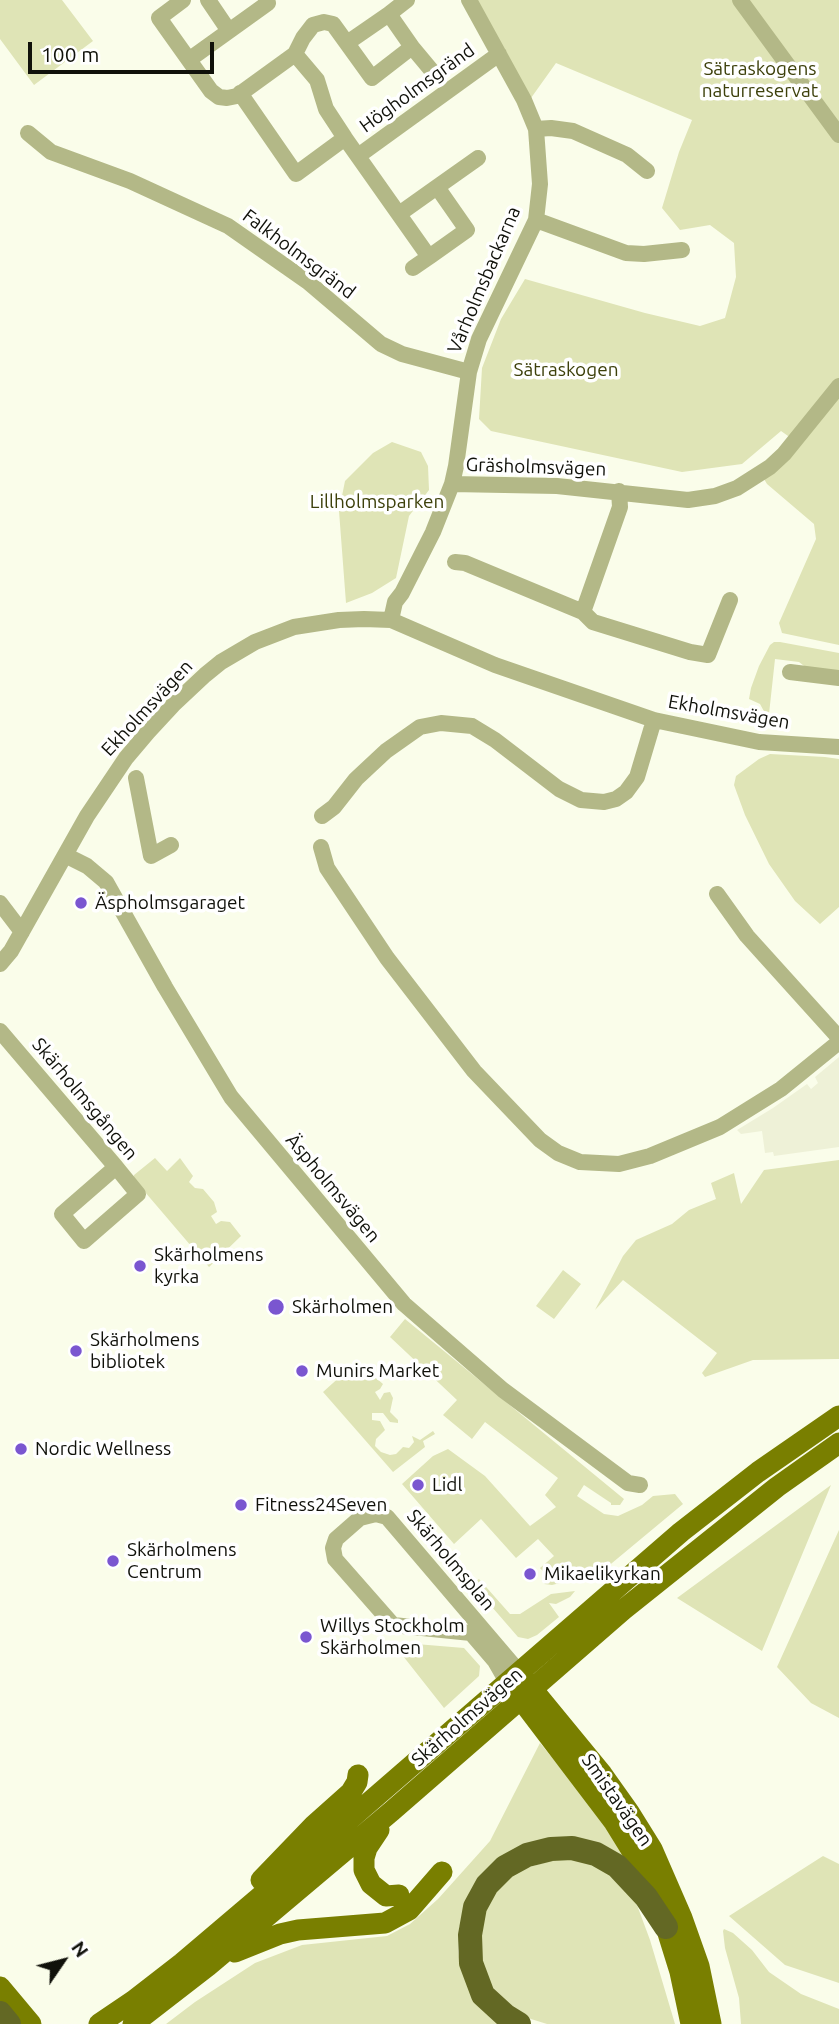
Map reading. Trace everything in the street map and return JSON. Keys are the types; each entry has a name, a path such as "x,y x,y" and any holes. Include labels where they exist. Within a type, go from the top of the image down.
{"highway":[{"path":"519,2024 506,2016 484,1995 471,1963 470,1935 475,1907 487,1885 505,1867 527,1855 551,1849 572,1848 596,1854 617,1866 646,1897 666,1927"},
{"path":"0,2013 9,2024"}],"main road":[{"name":"Skärholmsvägen","path":"133,2024 208,1966 392,1811 519,1685 681,1532 758,1472 839,1416"},
{"name":"Skärholmsvägen","path":"99,2024 133,2001 519,1685 632,1602 777,1487 839,1443"},
{"name":"Smistavägen","path":"519,1685 635,1856 666,1927 680,1972 691,2024"},
{"name":"Smistavägen","path":"519,1685 602,1774 652,1849 682,1918 699,1966 711,2024"},
{"path":"216,1934 247,1895 314,1825 351,1792 358,1775"},
{"path":"392,1811 367,1848 364,1870 371,1884 386,1896 399,1895"},
{"path":"208,1966 280,1934 298,1930 385,1923 409,1910 442,1872"},
{"path":"0,1987 31,2024"}],"street":[{"path":"183,0 159,18 211,91 219,97 237,96 295,54 313,25 324,22 333,24 372,78 412,47"},
{"path":"208,0 229,31"},
{"path":"190,59 268,3 266,0"},
{"path":"346,43 407,0"},
{"name":"Vårholmsbackarna","path":"391,620 395,602 433,532 452,484 469,372 479,339 536,220 540,184 536,129 524,100 469,0"},
{"path":"740,0 839,135"},
{"path":"389,14 432,71"},
{"name":"Högholmsgränd","path":"295,54 317,80 326,109 345,138 429,257"},
{"name":"Högholmsgränd","path":"358,156 499,54"},
{"name":"Högholmsgränd","path":"240,93 296,174 345,138"},
{"path":"536,129 573,131 627,155 647,171"},
{"name":"Falkholmsgränd","path":"28,133 51,152 130,181 228,226 307,282 381,344 402,354 469,372"},
{"path":"399,214 478,158"},
{"path":"413,268 467,230 437,187"},
{"path":"536,220 626,253 682,250"},
{"name":"Gräsholmsvägen","path":"452,484 557,486 688,500 715,496 737,488 770,467 839,386"},
{"name":"Gräsholmsvägen","path":"583,612 620,507 619,491"},
{"path":"455,562 465,563 583,612 593,622 708,655 730,600"},
{"name":"Ekholmsvägen","path":"0,964 11,951 87,816 126,758 173,705 221,662 255,642 294,627 339,620 391,620 495,665 654,720 759,742 839,747"},
{"path":"790,672 839,678"},
{"name":"Ekholmsvägen","path":"322,816 334,807 356,779 386,751 420,727 441,723 472,726 495,740 559,789 581,800 604,802 616,799 626,792 637,777 654,720"},
{"path":"136,778 151,856 171,845"},
{"path":"321,848 327,868 387,958 474,1071 540,1140 558,1153 580,1162 619,1164 650,1156 720,1127 781,1089 839,1040 747,936 717,894"},
{"name":"Äspholmsvägen","path":"65,855 87,866 106,882 164,987 231,1097 404,1304 503,1390 628,1483 640,1485"},
{"path":"0,903 22,932"},
{"name":"Skärholmsgången","path":"0,1031 116,1167 138,1194 84,1241 62,1214 116,1167"},
{"name":"Skärholmsplan","path":"376,1514 387,1517 519,1685 471,1633 393,1625 335,1559 333,1548 336,1539 360,1518 376,1514"}],"shaded area":[{"path":"839,1057 839,1147 774,1156 773,1152 765,1153 762,1131 741,1134 737,1130 807,1084 811,1089 818,1083 815,1077"}],"green space":[{"path":"0,0 62,0 93,41 34,85 0,39"},
{"name":"Sätraskogen","path":"476,0 839,0 839,645 782,633 779,623 816,539 814,524 764,479 798,443 781,431 742,464 682,472 491,431 479,419 482,368 501,319 525,279 700,326 725,318 736,277 734,243 710,225 680,230 662,208 692,120 556,63 531,98"},
{"name":"Lillholmsparken","path":"392,442 421,452 428,466 429,490 409,516 396,578 372,593 346,603 339,511 345,481 373,453"},
{"path":"774,642 839,653 839,672 808,669 799,662 775,659 769,714 766,715 760,704 749,699 759,666"},
{"path":"770,754 839,759 839,907 820,924 795,901 769,864 734,785 736,776"},
{"path":"155,1158 167,1171 180,1158 193,1176 189,1182 195,1188 203,1189 214,1202 217,1212 211,1216 216,1224 221,1221 230,1222 241,1236 209,1267 133,1178"},
{"path":"839,1160 839,1359 753,1360 705,1377 702,1373 717,1353 623,1280 595,1310 623,1256 636,1240 672,1224 689,1210 716,1199 711,1183 734,1173 741,1204 764,1170"},
{"path":"563,1270 581,1284 554,1319 536,1306"},
{"path":"405,1319 624,1499 620,1505 611,1505 584,1485 577,1496 604,1514 618,1516 642,1505 653,1496 675,1494 683,1504 600,1573 552,1585 544,1584 550,1579 540,1568 554,1556 538,1539 516,1558 481,1519 454,1544 402,1484 433,1456 448,1449 485,1476 530,1526 556,1507 545,1495 558,1478 485,1422 472,1439 443,1415 457,1400 390,1337"},
{"path":"353,1365 362,1366 383,1384 375,1392 380,1400 384,1393 390,1392 393,1398 390,1412 398,1423 390,1422 383,1413 372,1413 372,1420 380,1421 385,1430 376,1439 375,1446 381,1452 396,1454 403,1447 409,1448 414,1442 412,1436 420,1440 433,1431 435,1434 423,1441 425,1447 393,1472 323,1392"},
{"path":"831,1485 762,1651 677,1598"},
{"path":"839,1530 839,1718 811,1703 777,1667"},
{"path":"479,1579 510,1614 520,1614 551,1594 575,1591 570,1597 556,1604 549,1603 559,1617 528,1639 518,1637 472,1584"},
{"path":"392,1642 464,1648 480,1666 479,1676 444,1708"},
{"path":"540,1743 595,1810 627,1859 538,1843 459,1927 458,1951 461,1969 503,2024 166,2024 255,1963 302,1945 387,1936 410,1924 438,1899 490,1841"},
{"path":"823,1856 839,1864 839,1983 785,1965 729,1916"},
{"path":"563,1857 611,1868 637,1905 675,2024 547,2024 531,2019 504,2004 479,1971 484,1910 495,1892 509,1877 523,1869"},
{"path":"724,1929 733,1933 752,1950 769,1972 801,1994 839,2009 839,2024 741,2024 739,1998 725,1948"}],"place":[{"name":"Äspholmsgaraget","path":"81,903"},
{"name":"Skärholmens kyrka","path":"140,1266"},
{"name":"Skärholmen","path":"276,1307"},
{"name":"Skärholmens bibliotek","path":"76,1351"},
{"name":"Munirs Market","path":"302,1371"},
{"name":"Nordic Wellness","path":"21,1449"},
{"name":"Lidl","path":"418,1485"},
{"name":"Fitness24Seven","path":"241,1505"},
{"name":"Skärholmens Centrum","path":"113,1561"},
{"name":"Mikaelikyrkan","path":"530,1574"},
{"name":"Willys Stockholm Skärholmen","path":"306,1637"}],"park label":[{"name":"Sätraskogens naturreservat","path":"760,80"}]}
